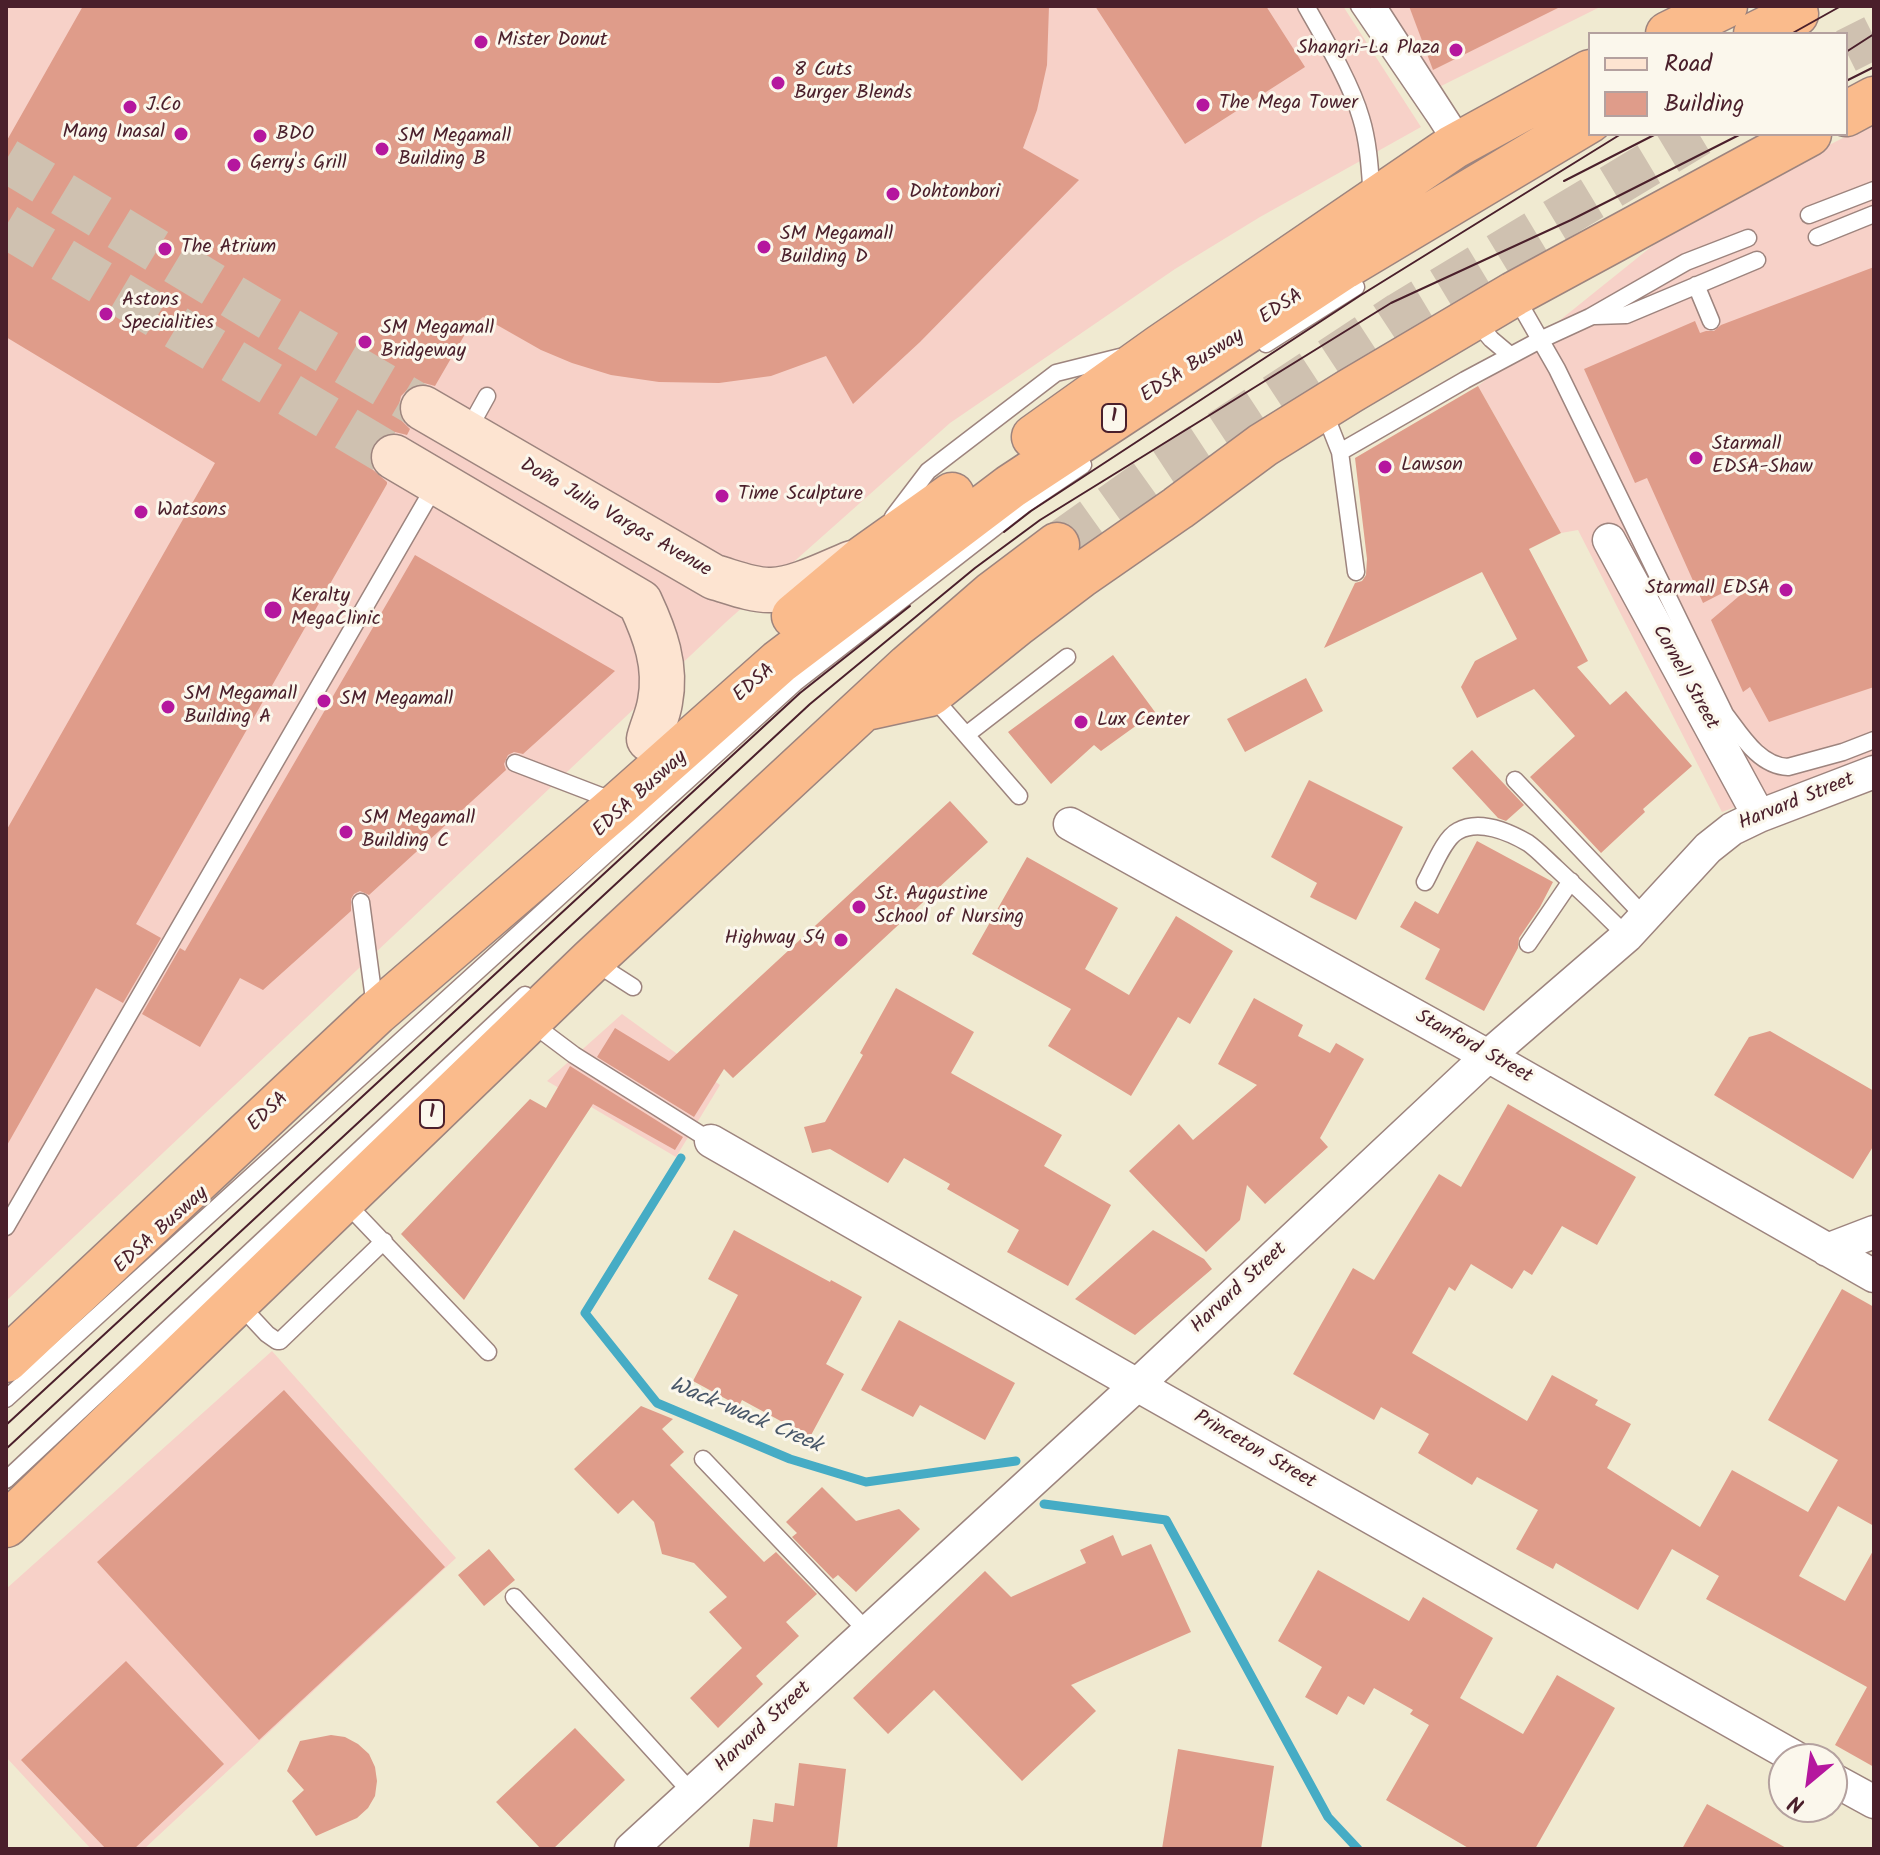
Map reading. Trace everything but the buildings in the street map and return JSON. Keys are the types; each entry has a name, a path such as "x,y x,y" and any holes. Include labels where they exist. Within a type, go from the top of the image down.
{"highway":[{"path":"1672,32 1725,6"},
{"path":"1760,32 1796,14"},
{"name":"1","path":"619,804 649,739 862,559 1160,347 1459,144 1588,73"},
{"path":"1848,113 1874,99"},
{"name":"EDSA","path":"6,1360 376,1013 779,662 1010,487 1344,267 1588,121"},
{"path":"863,709 930,694 1080,576 1263,445 1473,317 1805,136"},
{"name":"1","path":"6,1525 344,1200 530,1005 592,960 909,666 992,594 1057,545"}],"main road":[{"name":"Doña Julia Vargas Avenue","path":"423,408 714,577 771,591 805,583 862,559"},
{"path":"394,457 640,602 652,604 663,601 679,583 679,571 668,551"},
{"path":"640,602 655,633 661,662 660,701 649,739"}],"street":[{"name":"Cornell Street","path":"1609,540 1759,816"},
{"name":"Harvard Street","path":"631,1849 1137,1385 1488,1056 1636,926 1708,848 1732,829 1759,816 1874,772"},
{"name":"Stanford Street","path":"1070,824 1488,1056 1874,1276"},
{"name":"Princeton Street","path":"711,1141 1770,1743"},
{"path":"1827,1250 1874,1232"},
{"path":"1848,1788 1874,1802"}],"lane":[{"path":"1306,6 1351,92 1361,118 1369,159 1372,203"},
{"path":"1359,6 1436,119 1459,144"},
{"path":"1378,6 1459,144"},
{"path":"1809,215 1874,190"},
{"path":"1817,237 1874,214"},
{"path":"1340,452 1468,385 1510,355 1590,317 1686,262 1748,238"},
{"path":"1590,317 1626,315 1757,260"},
{"path":"1696,285 1711,321"},
{"name":"EDSA Busway","path":"1251,354 1356,287"},
{"path":"1514,294 1557,369 1725,714 1748,745 1769,763 1788,767 1874,740"},
{"path":"1473,317 1491,339 1510,355"},
{"path":"466,433 487,396"},
{"path":"1322,408 1340,452 1356,572"},
{"name":"EDSA Busway","path":"6,1399 795,683 1025,504 1099,454"},
{"path":"6,1227 437,482"},
{"path":"966,735 1067,657"},
{"path":"930,694 1019,796"},
{"path":"515,763 619,804"},
{"path":"1515,780 1615,883 1636,926"},
{"path":"1425,882 1454,832 1477,826 1494,828 1531,845 1571,881 1636,926"},
{"path":"1528,944 1571,881"},
{"path":"361,902 376,1013"},
{"path":"592,960 633,987"},
{"path":"6,1480 530,1005 574,1055 711,1141"},
{"path":"344,1200 488,1352"},
{"path":"237,1303 267,1334 280,1341 384,1241"},
{"path":"703,1459 868,1632"},
{"path":"514,1597 692,1793"}],"shaded area":[{"name":"SM Megamall","path":"6,6 1343,6 1421,127 1260,217 1175,269 950,423 726,622 6,1301"},
{"name":"Shangri-La Plaza","path":"1372,6 1602,6 1425,94"},
{"name":"Starmall EDSA-Shaw","path":"1874,122 1874,756 1722,812 1578,530 1561,533 1478,386 1687,218"},
{"path":"622,1014 720,1085 676,1157 547,1081"},
{"path":"272,1351 456,1558 144,1849 91,1849 6,1757 6,1589"}],"waterway":[{"name":"Wack-wack Creek","path":"681,1158 585,1313 657,1403 790,1459 866,1482 1016,1461"},
{"name":"Wack-wack Creek","path":"1044,1504 1166,1520 1328,1817 1358,1849"}],"tunnel":[{"path":"1848,50 1874,37"},
{"path":"1057,545 1155,475 1400,314 1696,136"},
{"path":"6,160 423,408"},
{"path":"6,226 394,457"}],"tram line":[{"path":"1795,32 1841,6"},
{"path":"1848,51 1874,34"},
{"path":"1848,80 1874,67"},
{"path":"1004,532 1031,511 1361,295 1618,136"},
{"path":"1564,181 1652,136"},
{"path":"6,1449 810,704 975,568 1040,520 1391,303 1571,220 1737,136"},
{"path":"6,1425 800,693 910,606"}],"place":[{"name":"Mister Donut","path":"481,42"},
{"name":"Shangri-La Plaza","path":"1456,50"},
{"name":"8 Cuts Burger Blends","path":"778,83"},
{"name":"The Mega Tower","path":"1203,105"},
{"name":"J.Co","path":"130,107"},
{"name":"Mang Inasal","path":"181,134"},
{"name":"BDO","path":"260,136"},
{"name":"SM Megamall Building B","path":"382,149"},
{"name":"Gerry's Grill","path":"234,165"},
{"name":"Dohtonbori","path":"893,194"},
{"name":"SM Megamall Building D","path":"764,247"},
{"name":"The Atrium","path":"165,249"},
{"name":"Astons Specialities","path":"106,314"},
{"name":"SM Megamall Bridgeway","path":"365,342"},
{"name":"Starmall EDSA-Shaw","path":"1696,458"},
{"name":"Lawson","path":"1385,467"},
{"name":"Time Sculpture","path":"722,496"},
{"name":"Watsons","path":"141,512"},
{"name":"Starmall EDSA","path":"1786,590"},
{"name":"Keralty MegaClinic","path":"273,610"},
{"name":"SM Megamall","path":"324,701"},
{"name":"SM Megamall Building A","path":"168,707"},
{"name":"Lux Center","path":"1081,722"},
{"name":"SM Megamall Building C","path":"346,832"},
{"name":"St. Augustine School of Nursing","path":"859,907"},
{"name":"Highway 54","path":"841,940"}]}
